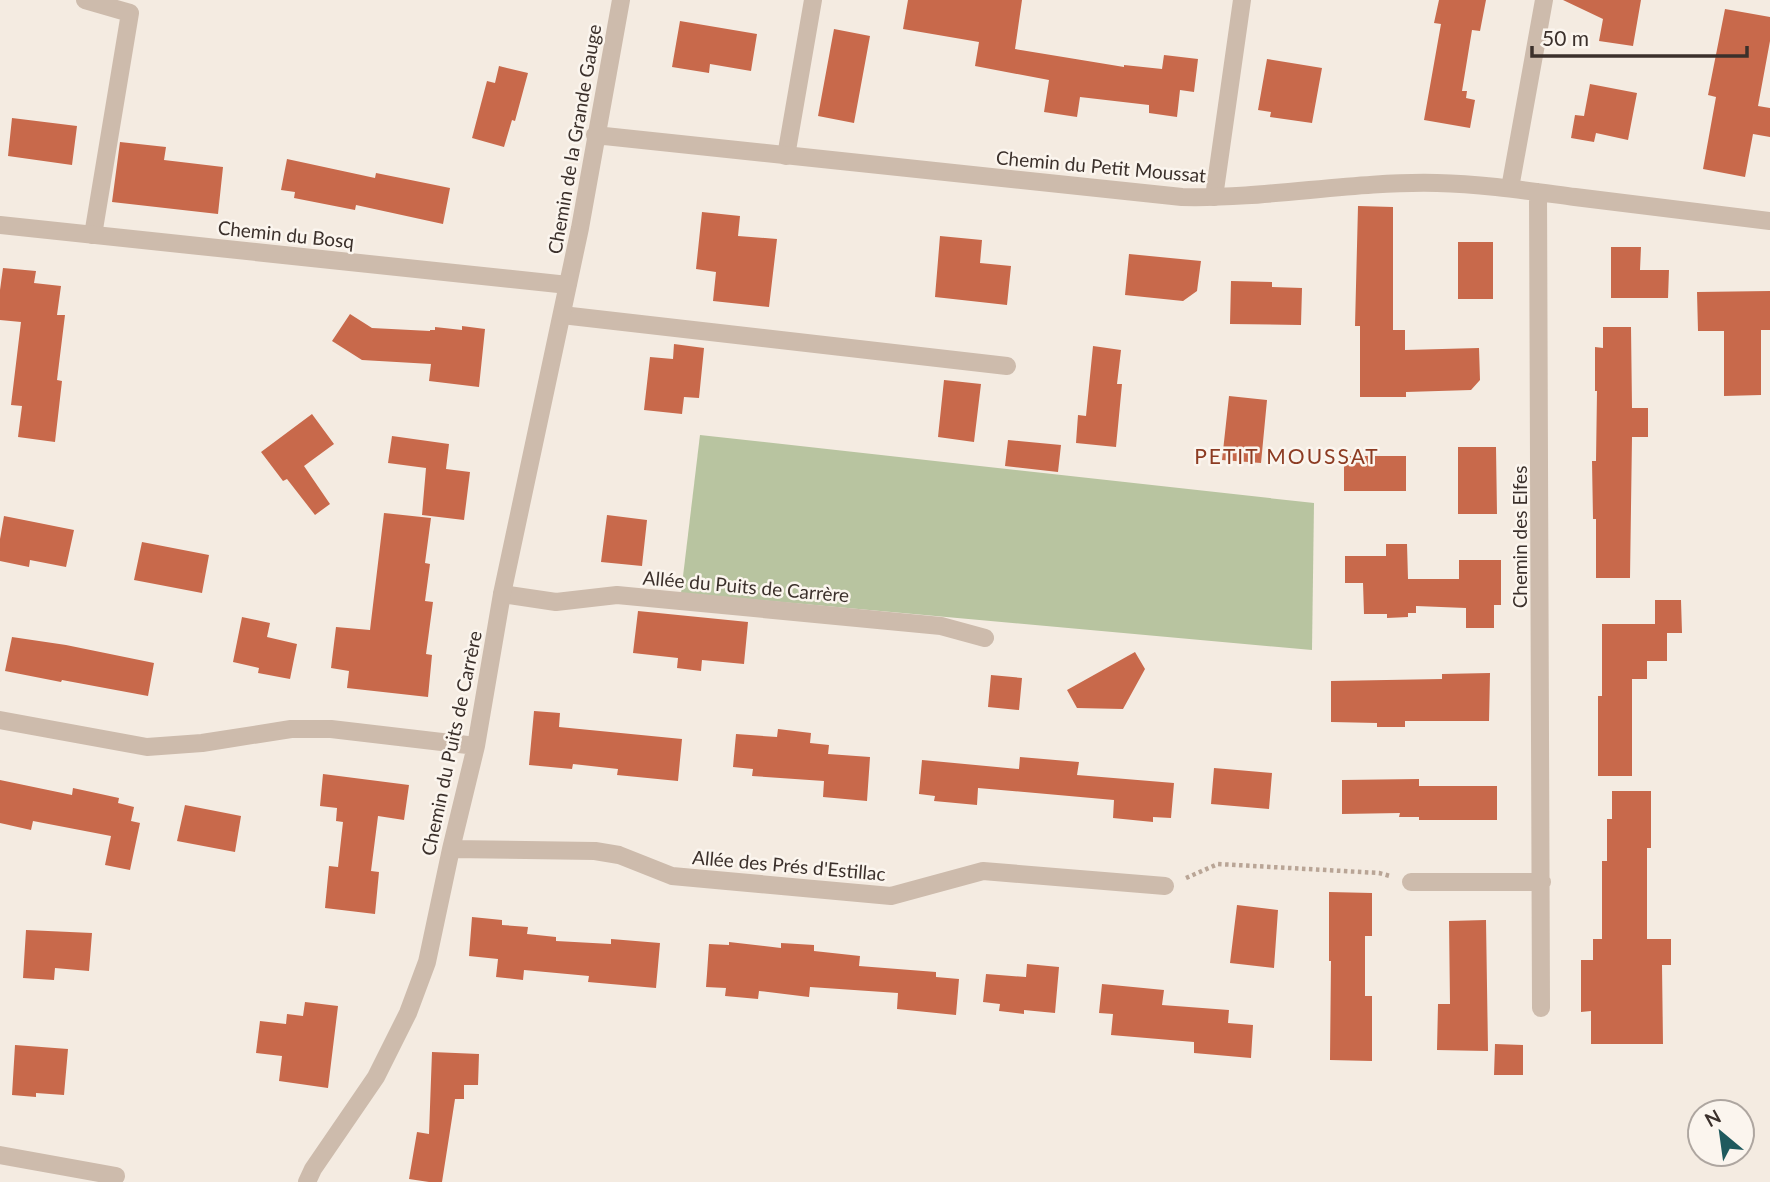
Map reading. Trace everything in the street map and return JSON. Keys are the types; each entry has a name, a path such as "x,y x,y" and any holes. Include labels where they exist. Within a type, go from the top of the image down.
{"street":[{"path":"85,0 130,13 93,235"},
{"name":"Chemin de la Grande Gauge","path":"568,285 621,0"},
{"path":"786,156 813,0"},
{"path":"1214,197 1242,0"},
{"path":"1510,188 1544,0"},
{"name":"Chemin du Petit Moussat","path":"595,135 1171,196 1252,196 1385,183 1439,183 1510,188 1770,221"},
{"name":"Chemin des Elfes","path":"1538,192 1541,1008"},
{"name":"Chemin du Bosq","path":"0,225 568,285"},
{"name":"Chemin du Puits de Carrère","path":"307,1182 313,1169 376,1077 408,1013 427,962 475,746 502,594 568,285"},
{"path":"562,315 1007,366"},
{"name":"Allée du Puits de Carrère","path":"502,594 556,602 617,595 631,596 941,626 985,638"},
{"path":"0,720 147,747 202,743 290,729 331,729 475,746"},
{"name":"Allée des Prés d'Estillac","path":"451,849 595,851 619,855 672,876 891,896 984,871 1165,886"},
{"path":"1411,882 1542,883"},
{"path":"0,1155 116,1176"}],"path":[{"path":"1165,886 1218,864 1379,873 1411,882"}],"green space":[{"path":"700,435 1314,503 1312,650 681,593"}],"building":[{"path":"908,0 1022,0 1015,49 1124,67 1162,69 1164,55 1198,59 1194,92 1180,90 1177,117 1149,113 1149,105 1080,97 1077,117 1044,112 1049,80 975,66 979,42 903,29"},
{"path":"1439,0 1486,0 1480,31 1472,30 1462,91 1467,91 1466,98 1475,100 1470,128 1424,120 1441,24 1434,23"},
{"path":"1563,0 1641,0 1633,46 1599,41 1603,19"},
{"path":"1725,9 1770,17 1770,41 1758,106 1770,108 1770,137 1753,134 1745,177 1703,169 1716,97 1708,95"},
{"path":"680,21 757,34 751,71 710,64 709,73 672,67"},
{"path":"834,29 870,36 854,123 818,116"},
{"path":"1267,59 1322,68 1312,123 1270,117 1271,112 1258,110"},
{"path":"499,66 528,73 515,121 512,120 504,147 472,138 487,81 495,83"},
{"path":"1590,84 1637,93 1628,140 1596,133 1594,142 1571,138 1575,115 1584,116"},
{"path":"12,118 77,126 72,165 8,156"},
{"path":"120,142 166,147 164,160 223,167 218,214 112,202"},
{"path":"287,159 375,178 376,173 450,188 443,224 356,205 355,210 294,198 295,192 281,190"},
{"path":"1358,206 1393,207 1393,330 1405,330 1405,350 1479,348 1480,380 1471,390 1406,392 1406,397 1360,397 1360,326 1355,326"},
{"path":"702,212 740,216 738,236 777,239 769,307 713,301 716,272 696,269"},
{"path":"940,236 982,240 980,263 1011,266 1007,305 935,297"},
{"path":"1458,242 1493,242 1493,299 1458,299"},
{"path":"1611,247 1641,247 1640,270 1669,270 1668,298 1611,298"},
{"path":"1129,254 1201,261 1197,291 1183,301 1125,295"},
{"path":"3,268 36,271 34,283 61,286 57,315 65,315 57,380 62,381 55,442 18,437 22,406 11,405 21,322 0,320"},
{"path":"1231,281 1272,282 1272,287 1302,288 1301,325 1230,324"},
{"path":"1770,291 1770,330 1761,330 1761,395 1724,396 1724,331 1698,331 1697,292"},
{"path":"350,314 372,328 430,331 435,330 435,327 462,330 462,326 485,329 479,387 429,381 431,364 362,360 332,341"},
{"path":"1603,327 1631,327 1632,408 1648,408 1648,437 1632,437 1630,578 1596,578 1592,461 1596,461 1595,347 1603,348"},
{"path":"674,344 704,348 699,398 684,397 682,414 644,410 650,357 673,359"},
{"path":"1093,346 1121,350 1117,384 1122,384 1116,447 1076,443 1078,415 1086,416"},
{"path":"944,380 981,384 974,442 938,437"},
{"path":"1229,396 1267,400 1261,463 1222,460"},
{"path":"312,414 334,444 304,466 330,504 315,515 287,479 283,481 261,452"},
{"path":"392,436 449,444 446,469 470,472 464,520 422,515 426,468 388,463"},
{"path":"1008,440 1061,445 1058,472 1005,466"},
{"path":"1458,447 1496,447 1497,514 1458,514"},
{"path":"1344,456 1406,456 1406,491 1344,491"},
{"path":"384,513 431,518 425,563 430,564 425,601 433,602 426,654 432,655 428,697 347,688 349,671 331,668 336,627 370,630"},
{"path":"607,515 647,520 642,566 601,562"},
{"path":"4,516 74,530 66,567 30,560 29,567 0,561"},
{"path":"142,542 209,555 202,593 134,580"},
{"path":"1386,544 1407,544 1408,579 1459,579 1459,560 1501,560 1501,605 1494,605 1494,628 1466,628 1466,608 1416,606 1416,613 1408,613 1408,617 1387,618 1387,614 1364,614 1363,583 1345,583 1345,556 1386,556"},
{"path":"1655,600 1681,600 1682,633 1667,633 1667,661 1647,661 1647,679 1632,679 1632,776 1598,776 1598,696 1602,696 1602,624 1655,624"},
{"path":"638,611 748,622 744,664 702,660 701,671 677,668 678,658 633,653"},
{"path":"242,617 270,623 267,637 297,644 290,679 258,673 259,668 233,662"},
{"path":"12,637 154,663 148,696 5,671"},
{"path":"1135,652 1145,669 1123,709 1077,708 1067,690"},
{"path":"1490,673 1489,721 1405,721 1405,727 1377,727 1377,723 1331,722 1331,681 1442,679 1442,674"},
{"path":"991,675 1022,678 1019,710 988,707"},
{"path":"534,711 560,713 559,727 682,739 678,781 617,775 618,769 573,764 572,769 529,765"},
{"path":"778,729 811,733 810,743 829,745 828,754 870,757 867,801 823,797 824,781 752,776 753,769 733,767 736,734 777,737"},
{"path":"1020,757 1079,762 1077,775 1174,783 1171,818 1153,817 1153,822 1113,818 1114,800 978,788 977,805 934,801 935,796 919,794 922,760 1019,769"},
{"path":"1214,768 1272,773 1269,809 1211,804"},
{"path":"323,774 409,785 404,820 378,816 371,871 379,872 375,914 325,908 329,866 338,867 343,822 336,821 337,808 320,806"},
{"path":"1419,779 1419,786 1497,786 1497,820 1419,820 1419,817 1399,817 1400,813 1342,814 1342,780"},
{"path":"0,780 72,795 73,788 119,798 118,803 134,807 131,821 140,823 130,870 105,865 111,836 33,821 31,830 0,823"},
{"path":"1612,791 1651,791 1651,848 1647,848 1647,939 1671,939 1671,965 1662,965 1663,1044 1591,1044 1591,1011 1581,1012 1581,960 1593,960 1593,939 1602,939 1602,861 1607,861 1607,819 1612,819"},
{"path":"185,805 241,816 235,852 177,841"},
{"path":"1329,892 1372,893 1372,936 1365,936 1365,996 1372,996 1372,1061 1330,1060"},
{"path":"1237,905 1278,910 1274,968 1230,963"},
{"path":"472,917 502,920 502,925 528,927 527,934 556,937 556,941 611,944 611,939 660,943 656,988 588,982 589,976 524,970 523,980 496,977 498,959 469,956"},
{"path":"1486,920 1488,1051 1437,1050 1438,1004 1450,1004 1449,921"},
{"path":"26,930 92,933 89,971 55,968 54,980 23,978"},
{"path":"729,942 781,948 781,943 814,945 814,951 860,956 859,966 936,972 936,977 959,979 956,1015 897,1009 898,993 810,987 809,997 759,991 758,999 725,996 726,988 706,987 709,944 729,945"},
{"path":"1027,964 1059,967 1055,1013 1024,1010 1024,1014 999,1011 1000,1004 983,1002 986,974 1026,977"},
{"path":"1102,984 1164,990 1162,1005 1229,1010 1228,1023 1253,1025 1251,1058 1194,1053 1194,1042 1111,1035 1113,1014 1099,1013"},
{"path":"305,1002 338,1006 328,1088 279,1081 282,1056 256,1053 260,1021 286,1024 287,1014 303,1016"},
{"path":"1495,1044 1523,1045 1523,1075 1494,1075"},
{"path":"15,1045 68,1049 64,1095 12,1095"},
{"path":"432,1052 479,1054 478,1085 464,1085 464,1099 455,1099 442,1182 409,1179 417,1132 429,1134"}],"district":[{"name":"PETIT MOUSSAT","path":"1287,455"}]}
